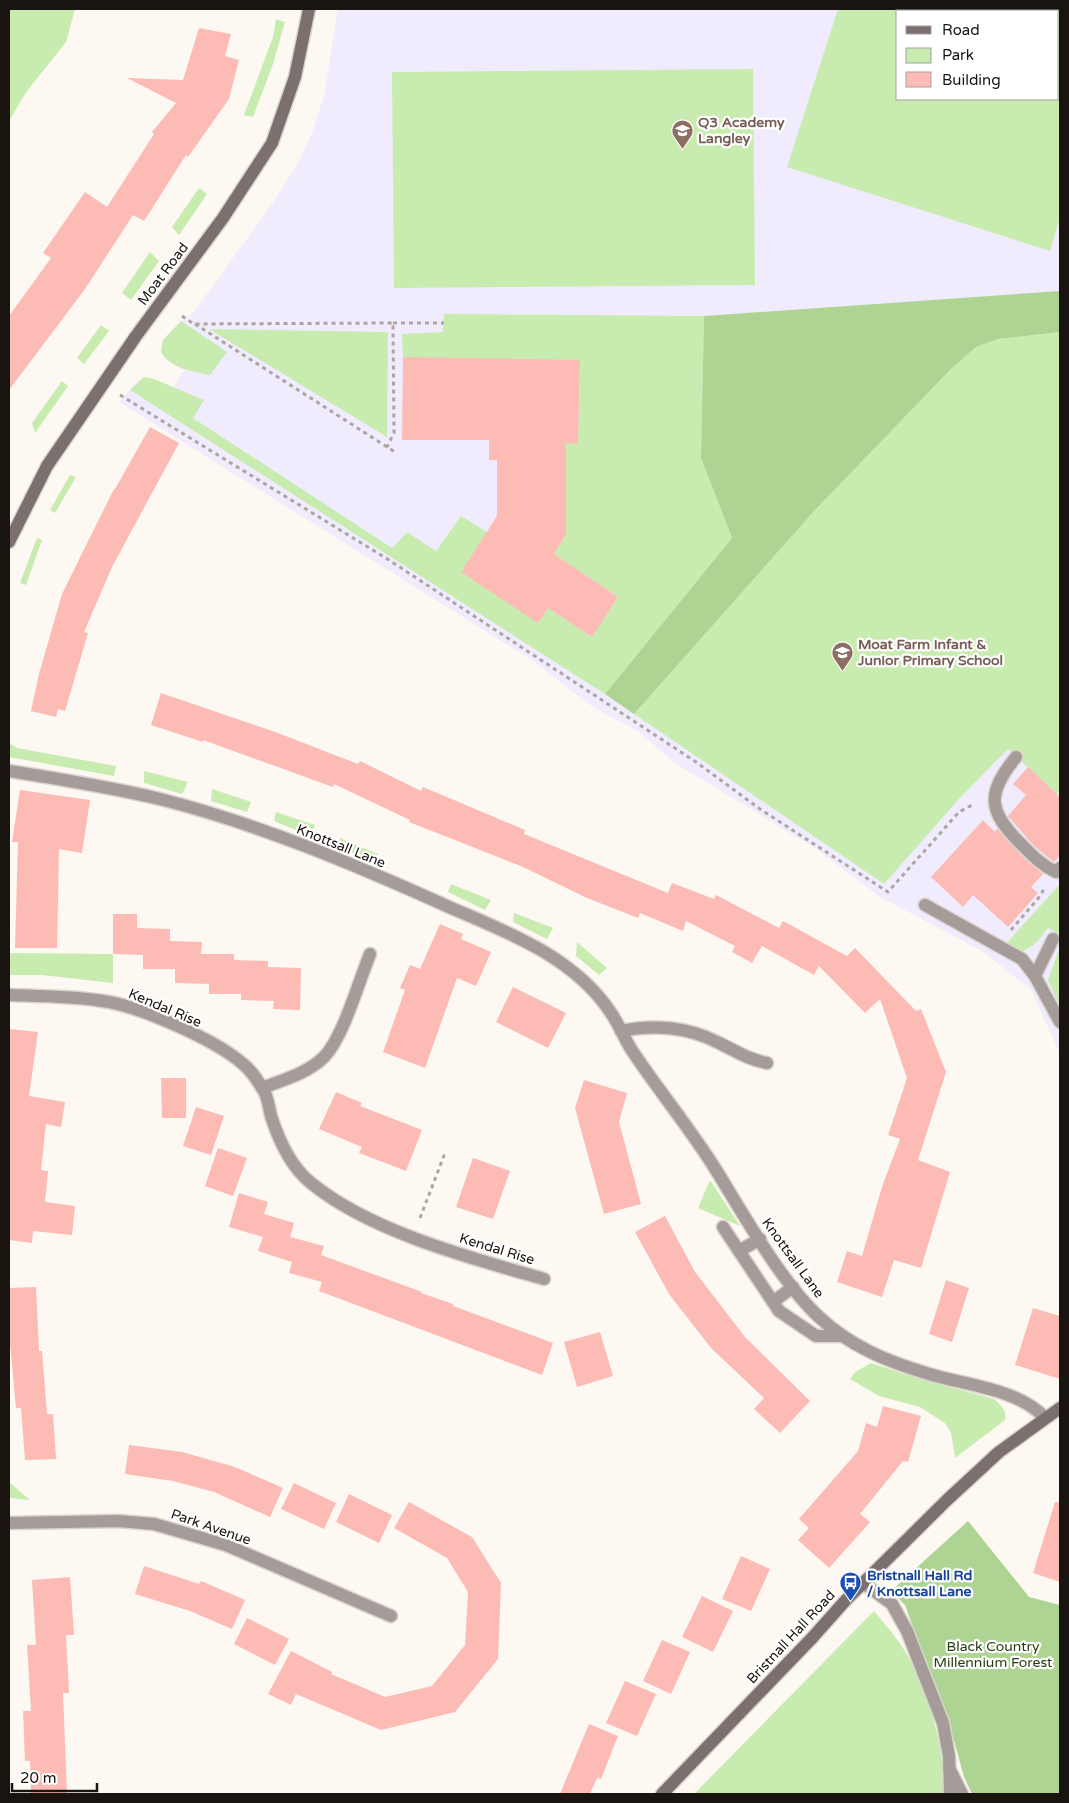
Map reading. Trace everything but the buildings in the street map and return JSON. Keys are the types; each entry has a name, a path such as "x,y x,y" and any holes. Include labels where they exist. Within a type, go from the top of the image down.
{"street":[{"name":"Moat Road","path":"9,542 47,466 136,336 223,218 272,143 295,77 309,9"},
{"path":"1016,757 998,783 995,794 997,816 1003,827 1042,866 1059,871"},
{"name":"Knottsall Lane","path":"9,771 81,782 163,800 290,841 423,895 548,953 584,980 609,1010 630,1048 708,1155 760,1239 793,1287 817,1316 842,1336 872,1355 928,1374 1013,1397 1027,1404 1045,1418"},
{"path":"926,905 1022,960 1035,976 1060,1022"},
{"path":"1035,976 1053,939"},
{"path":"262,1088 295,1076 324,1057 334,1044 370,954"},
{"name":"Kendal Rise","path":"9,995 76,997 129,1007 186,1031 222,1050 242,1063 254,1074 262,1088 279,1138 290,1159 310,1183 359,1213 413,1238 544,1279"},
{"path":"621,1031 651,1027 672,1028 716,1041 747,1059 767,1063"},
{"path":"723,1227 772,1302 795,1324 816,1336 842,1336"},
{"path":"739,1250 760,1239"},
{"path":"772,1302 793,1287"},
{"name":"Bristnall Hall Road","path":"662,1794 863,1583 972,1475 1060,1408"},
{"name":"Park Avenue","path":"9,1523 118,1521 154,1524 226,1545 391,1616"},
{"path":"863,1583 892,1604 907,1631 943,1723 949,1768 950,1794"},
{"path":"949,1768 962,1794"}],"path":[{"path":"182,316 395,452"},
{"path":"387,447 394,434 393,323"},
{"path":"194,324 444,323"},
{"path":"119,394 389,560 696,762 760,808 888,892 959,812 975,804"},
{"path":"998,946 1041,895 1045,885"},
{"path":"413,1238 445,1153"}],"shaded area":[{"path":"338,9 1060,9 1060,1054 1031,990 982,951 880,897 816,849 675,763 638,731 594,708 533,661 119,402 144,377 174,387 184,370 166,360 161,352 163,340 181,321 194,312 274,201 297,165 312,133 324,96"}],"green space":[{"path":"9,9 75,9 66,42 27,91 9,121"},
{"path":"838,9 1060,9 1060,218 1050,251 787,167"},
{"path":"276,19 285,22 273,64 253,117 244,115 273,37"},
{"path":"753,69 755,285 394,288 392,72"},
{"path":"199,188 207,194 179,235 172,227"},
{"path":"150,252 159,261 131,300 122,293"},
{"path":"1060,291 1060,332 998,339 976,347 951,369 815,510 634,714 605,694 732,538 701,458 704,316"},
{"path":"444,314 704,316 701,458 732,538 605,694 130,390 144,377 154,379 204,400 193,418 392,548 407,532 436,551 461,516 487,532 461,572 538,622 548,608 592,637 618,597 554,554 566,535 566,443 578,443 580,361 444,358 403,360 402,334 443,332"},
{"path":"181,321 227,352 210,375 176,366 165,358 161,352 163,340"},
{"path":"101,325 109,331 84,364 77,358"},
{"path":"209,329 388,332 387,437"},
{"name":"Moat Farm Infant & Junior Primary School","path":"1060,332 1060,791 1057,794 1008,749 959,799 884,884 634,714 815,510 951,369 976,347 998,339"},
{"path":"62,381 68,386 35,433 32,423"},
{"path":"70,475 76,477 55,513 50,510"},
{"path":"37,538 42,540 26,585 20,583"},
{"path":"9,743 17,748 116,766 114,776 9,757"},
{"path":"144,771 188,782 182,794 144,783"},
{"path":"212,789 251,802 247,812 211,801"},
{"path":"276,812 315,825 311,836 274,821"},
{"path":"340,838 378,854 374,861 338,847"},
{"path":"451,884 491,900 485,910 448,892"},
{"path":"1058,886 1060,888 1060,934 1048,928 1035,944 1018,953 1004,946"},
{"path":"514,913 553,928 547,939 513,922"},
{"path":"577,942 607,968 599,975 576,956"},
{"path":"1060,947 1060,1006 1048,980"},
{"path":"9,953 113,954 113,983 42,975 9,975"},
{"path":"710,1180 740,1226 698,1208"},
{"path":"871,1363 994,1399 1004,1411 1005,1420 955,1458 951,1433 946,1424 920,1407 879,1396 850,1379 855,1372"},
{"path":"9,1482 30,1500 9,1498"},
{"name":"Black Country Millennium Forest","path":"968,1521 1029,1597 1060,1605 1060,1794 972,1794 964,1777 955,1744 905,1605 891,1591"},
{"path":"874,1611 907,1655 925,1693 937,1733 946,1794 694,1794"}],"place":[{"name":"Q3 Academy Langley","path":"682,149"},
{"name":"Moat Farm Infant & Junior Primary School","path":"842,671"},
{"name":"Bristnall Hall Rd / Knottsall Lane","path":"851,1602"}]}
